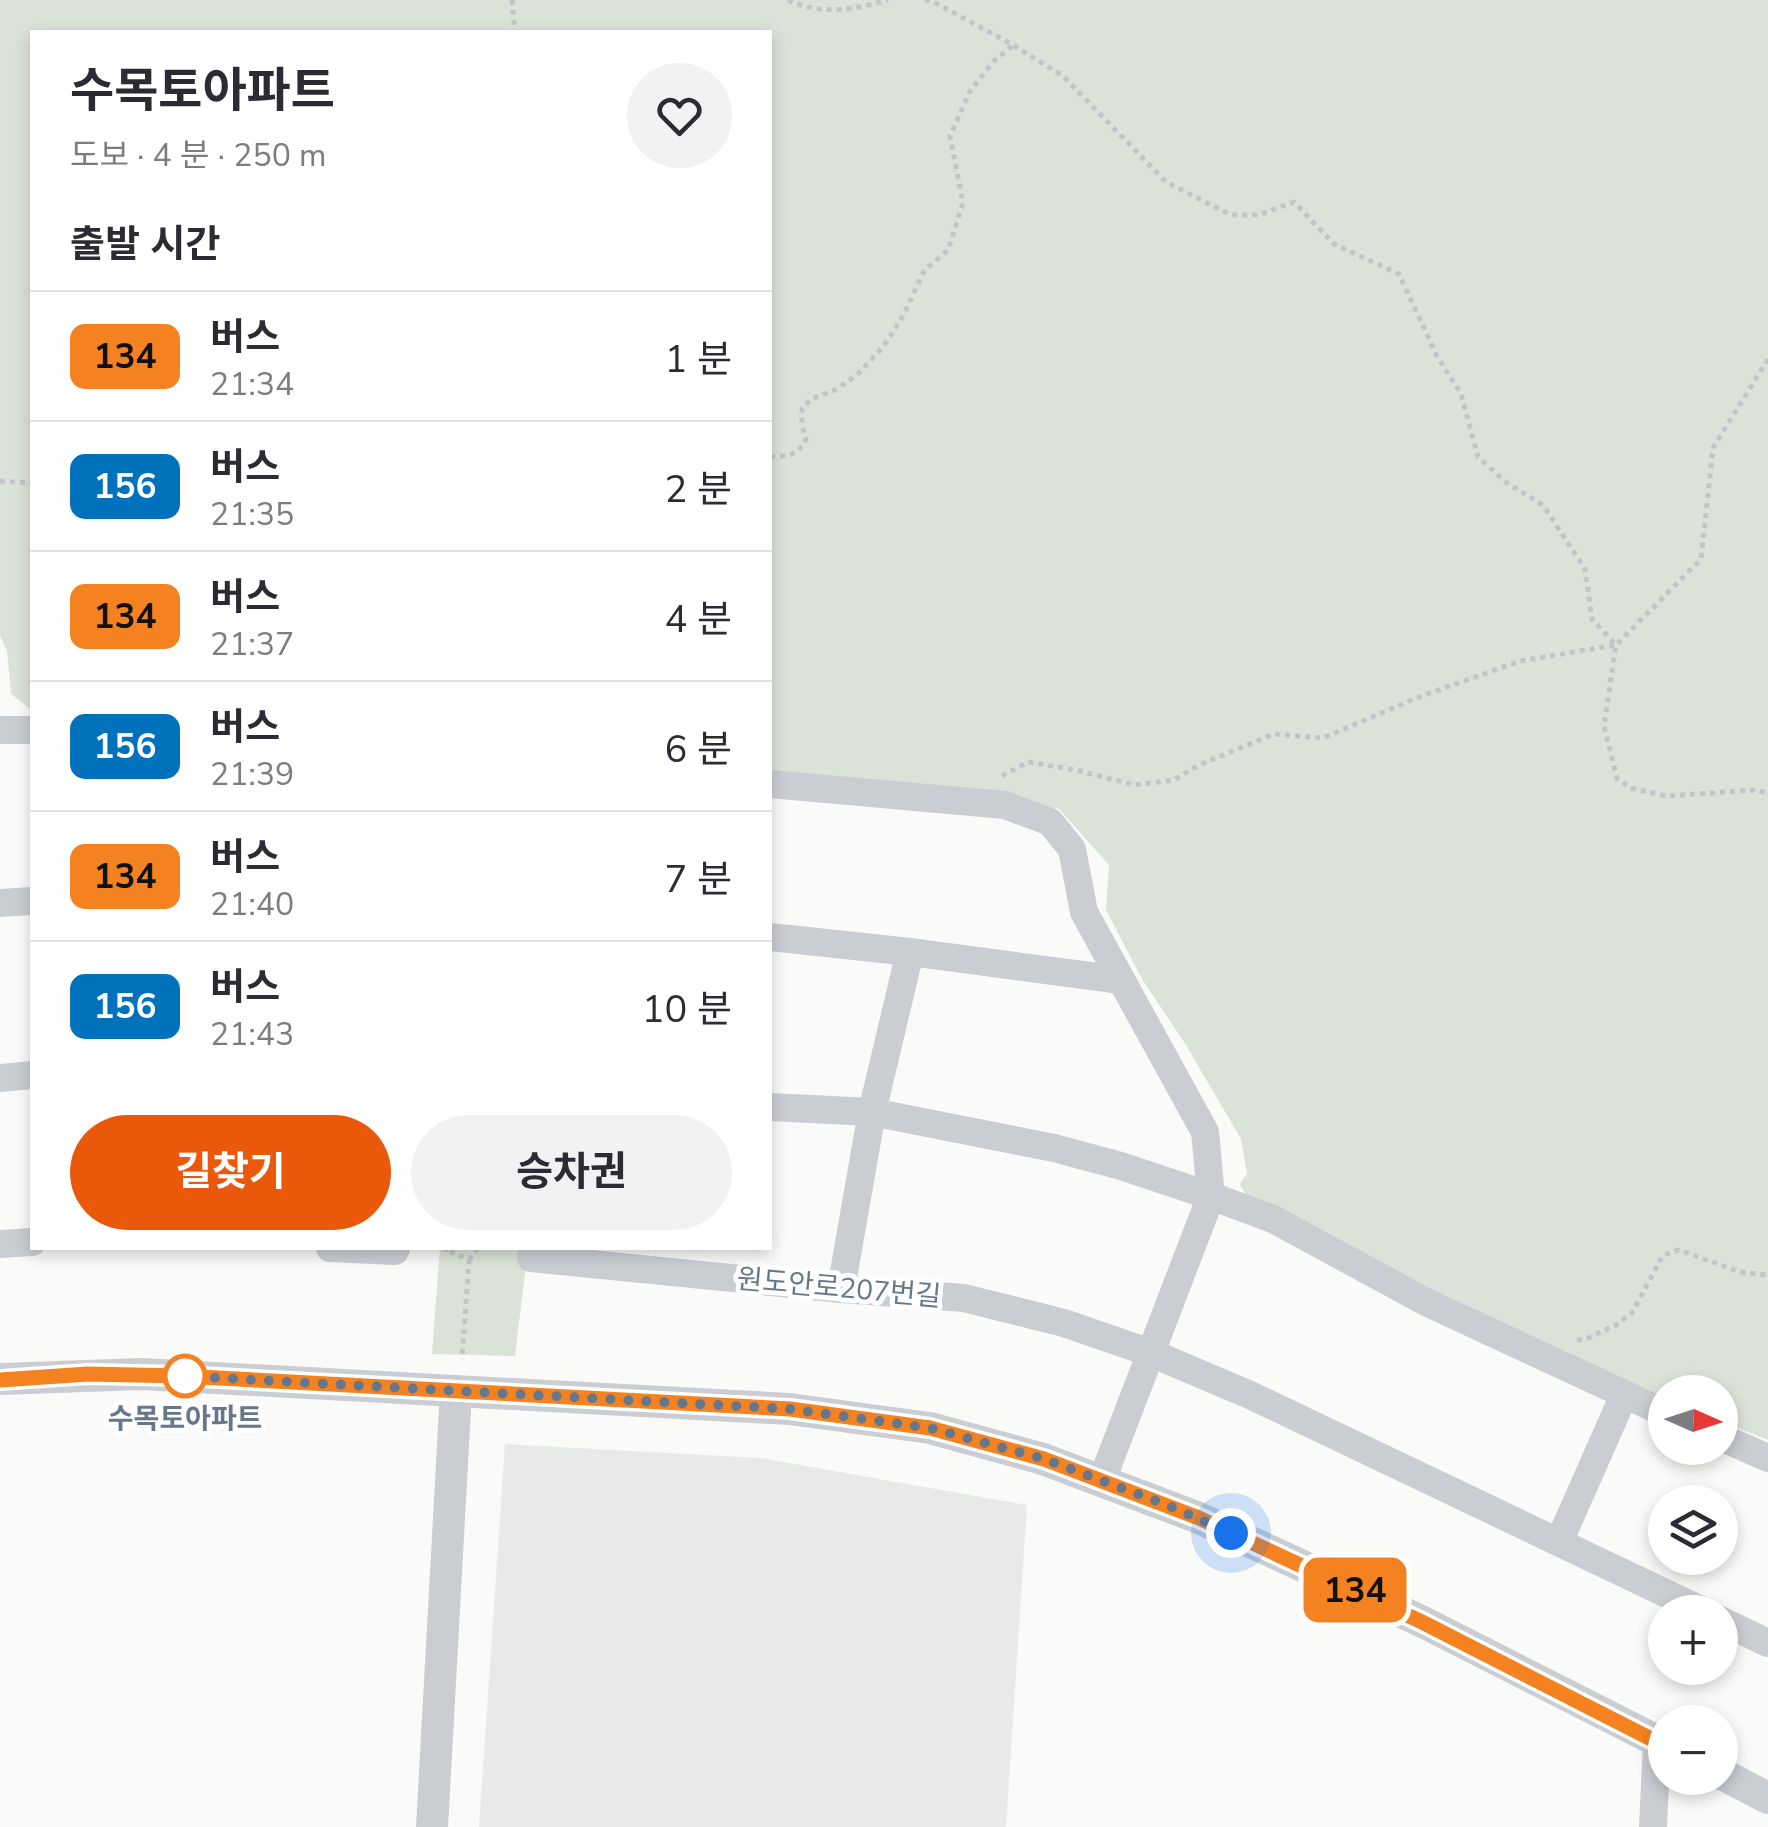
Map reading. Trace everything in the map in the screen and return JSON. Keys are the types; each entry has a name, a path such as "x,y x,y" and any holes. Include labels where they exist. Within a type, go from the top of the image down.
{"street":[{"path":"772,784 1004,805 1050,822 1072,850 1084,912 1205,1132 1211,1196 1102,1480"},
{"path":"0,903 30,900"},
{"path":"772,937 1121,980"},
{"path":"841,1289 872,1112 910,952"},
{"path":"0,1078 30,1075"},
{"path":"772,1106 872,1112 1054,1148 1211,1196 1273,1219 1426,1302 1648,1406"},
{"path":"0,1244 30,1242"},
{"name":"원도안로207번길","path":"533,1250 531,1258 964,1298 1064,1323 1151,1353 1250,1395 1669,1595"},
{"path":"0,1380 142,1374 790,1409 930,1428 1044,1459 1199,1518 1422,1622 1648,1737"},
{"path":"432,1827 456,1391"},
{"path":"1559,1542 1624,1396"},
{"path":"1738,1445 1768,1458"},
{"path":"1738,1629 1768,1643"},
{"path":"1738,1783 1768,1798"},
{"path":"1653,1827 1656,1795"}],"path":[{"path":"512,0 515,30"},
{"path":"788,0 798,6 849,10 888,0"},
{"path":"925,0 1013,44 1062,76 1166,182 1230,215 1258,215 1294,202 1334,244 1400,274 1438,356 1461,394 1478,457 1507,484 1542,505 1585,569 1592,619 1616,645"},
{"path":"772,457 798,452 806,440 802,409 811,399 835,390 858,374 903,316 924,271 948,250 963,203 950,136 970,90 1013,44"},
{"path":"966,800 978,788 1028,762 1134,784 1174,780 1199,765 1274,734 1323,738 1419,697 1520,662 1616,645 1701,559 1713,448 1768,359"},
{"path":"0,481 30,483"},
{"path":"1616,645 1604,726 1617,778 1630,788 1667,796 1754,790 1768,793"},
{"path":"451,1250 469,1260"},
{"path":"462,1358 469,1260 476,1250"},
{"path":"1568,1341 1586,1339 1632,1313 1663,1255 1680,1250 1740,1272 1768,1275"}],"shaded area":[{"path":"0,0 1768,0 1768,1440 1738,1428 1738,1375 1648,1375 1648,1390 1252,1208 1240,1184 1247,1174 1241,1139 1142,979 1106,910 1109,865 1059,809 772,784 772,30 30,30 30,708 11,694 7,651 0,636"},
{"path":"440,1250 528,1250 515,1356 432,1354"},
{"path":"505,1444 760,1458 1027,1505 1006,1827 479,1827"}],"bus line":[{"name":"134","path":"0,1380 88,1374 182,1376 790,1409 930,1428 1044,1459 1199,1518 1422,1622 1648,1737"}],"place":[{"name":"수목토아파트","path":"185,1376"}],"route":[{"path":"185,1376 790,1409 930,1428 1044,1459 1231,1533"}]}
